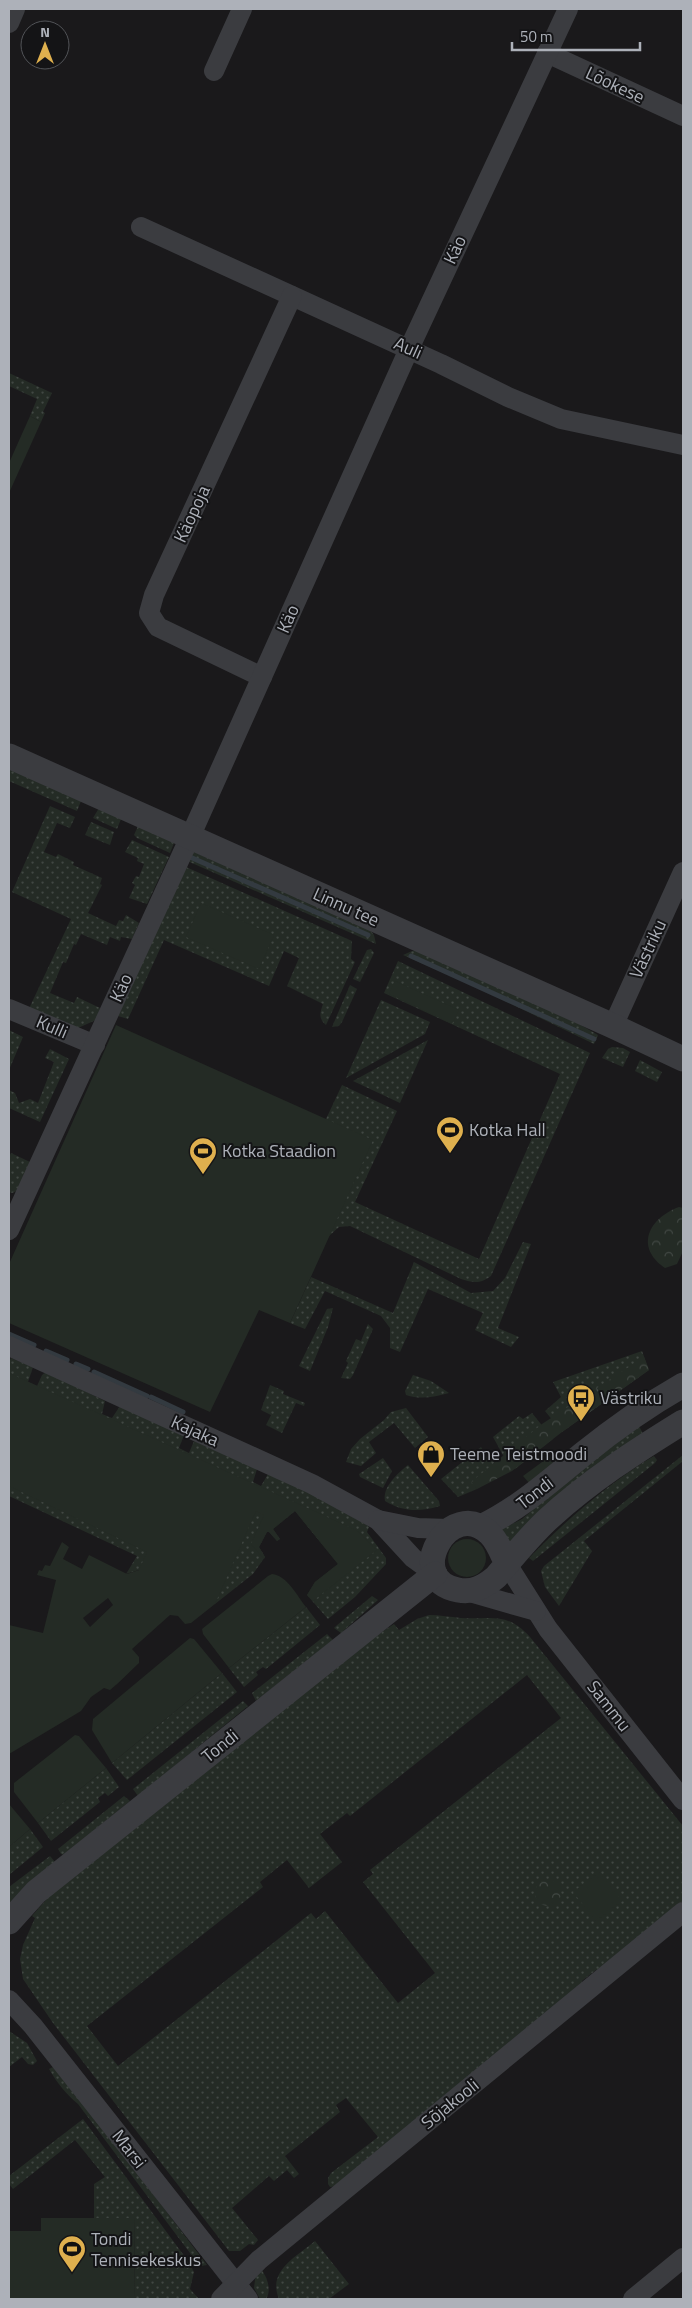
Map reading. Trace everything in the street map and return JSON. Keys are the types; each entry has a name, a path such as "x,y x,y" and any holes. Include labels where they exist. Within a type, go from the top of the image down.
{"street":[{"path":"9,23 15,9"},
{"path":"214,71 242,9"},
{"name":"Käo","path":"9,1230 190,838 408,349 568,9"},
{"name":"Lõokese","path":"547,53 683,116"},
{"name":"Auli","path":"141,227 408,349 508,397 561,419 683,445"},
{"name":"Käopoja","path":"262,677 158,627 149,613 154,595 292,296"},
{"name":"Linnu tee","path":"9,756 683,1059"},
{"name":"Västriku","path":"613,1026 683,872"},
{"name":"Kulli","path":"9,1009 95,1045"},
{"name":"Kajaka","path":"9,1346 312,1484 378,1520 418,1528 448,1529"},
{"name":"Tondi","path":"481,1527 506,1515 652,1403 683,1385"},
{"name":"Tondi","path":"507,1564 546,1521 574,1497 612,1468 683,1422"},
{"name":"Kajaka","path":"378,1520 413,1558 434,1574"},
{"path":"466,1592 487,1585 507,1564 496,1542 481,1527 460,1525 448,1529 438,1540 433,1553 432,1564 434,1574 443,1584 454,1589 536,1611"},
{"name":"Sammu","path":"507,1564 536,1611 683,1800"},
{"name":"Tondi","path":"9,1922 36,1892 434,1574"},
{"name":"Sõjakooli","path":"221,2299 259,2260 683,1912"},
{"name":"Marsi","path":"9,2000 33,2026 248,2299"},
{"path":"633,2299 683,2258"}],"green space":[{"path":"9,373 52,393 43,412 45,413 41,422 30,416 37,399 9,386"},
{"path":"30,416 41,422 9,493 9,463"},
{"path":"9,769 81,801 77,811 9,781"},
{"path":"50,806 75,817 70,828 57,823 44,852 56,857 58,854 74,862 73,865 102,878 100,884 102,885 88,913 116,926 119,920 123,921 126,915 139,923 132,939 121,937 120,941 110,937 107,945 81,934 76,945 74,944 66,963 63,962 50,993 74,1003 77,997 100,1008 96,1020 78,1028 26,1015 71,919 12,892"},
{"path":"99,808 121,819 117,829 93,818"},
{"path":"91,822 114,832 110,845 85,835"},
{"path":"138,826 174,843 170,853 137,838 134,835"},
{"path":"132,840 169,857 147,904 129,898 135,885 132,883 136,876 139,877 144,864 137,861 138,858 125,852"},
{"path":"192,851 369,929 374,935 376,944 185,860"},
{"path":"186,867 352,941 351,959 355,962 326,1025 320,1015 323,1004 287,986 299,958 284,951 269,986 164,940 128,1019 118,1016"},
{"path":"201,903 274,935 259,969 186,937"},
{"path":"371,949 374,953 360,982 353,979 367,950"},
{"path":"412,951 420,951 579,1024 598,1035 594,1044 470,984 403,955"},
{"path":"398,961 590,1053 491,1276 480,1282 461,1279 350,1226 339,1227 329,1236 326,1119 342,1085 397,1111 355,1202 479,1259 560,1074 384,993"},
{"path":"395,981 459,1010 452,1024 389,994"},
{"path":"350,985 357,989 342,1022 339,1026 332,1027"},
{"path":"381,1000 430,1022 425,1034 346,1078"},
{"name":"Kotka Staadion","path":"116,1025 373,1140 290,1323 259,1310 210,1412 9,1323 9,1264"},
{"path":"9,1030 23,1037 9,1070"},
{"path":"428,1040 400,1103 353,1081"},
{"path":"612,1047 623,1048 630,1052 623,1067 602,1058 608,1049"},
{"path":"50,1049 69,1059 40,1122 9,1108 9,1090 15,1093 19,1103 30,1099 38,1103 54,1062 45,1058"},
{"path":"640,1060 662,1072 657,1082 635,1071"},
{"path":"11,1153 30,1162 17,1191 12,1193 9,1192 9,1157"},
{"path":"679,1207 683,1208 683,1251 677,1264 665,1268 655,1260 650,1251 649,1234 660,1218"},
{"path":"523,1242 531,1244 498,1328 519,1337 511,1347 475,1330 483,1313 428,1289 400,1352 390,1348 390,1328 381,1316 325,1291 305,1329 290,1323 311,1277 393,1313 414,1262 471,1293 493,1291 505,1278"},
{"path":"333,1308 328,1327 310,1371 299,1366 327,1309"},
{"path":"368,1324 373,1329 353,1375 350,1379 341,1378 356,1339 361,1341"},
{"path":"642,1351 649,1370 562,1432 545,1411 561,1397 553,1382"},
{"path":"644,1357 649,1370 562,1432 512,1471 477,1489 471,1482 542,1424"},
{"path":"11,1358 33,1367 28,1382 37,1386 42,1375 46,1372 105,1401 102,1414 112,1418 120,1406 184,1435 179,1448 189,1453 194,1441 257,1469 253,1482 261,1486 268,1474 292,1483 367,1525 369,1527 367,1532 386,1558 386,1564 355,1597 328,1619 307,1595 315,1582 338,1564 295,1511 273,1529 280,1539 277,1541 267,1532 259,1547 265,1557 253,1574 215,1604 139,1570 126,1574 137,1556 9,1496 9,1362"},
{"path":"9,1373 356,1530 377,1550 313,1601 307,1595 315,1582 338,1564 295,1511 273,1529 280,1539 277,1541 267,1532 259,1547 265,1557 264,1559 251,1544 264,1515 256,1511 215,1604 191,1623 185,1624 178,1616 170,1615 132,1649 139,1657 139,1663 114,1687 110,1690 104,1688 91,1697 81,1711 9,1754 9,1625 43,1633 56,1580 37,1575 39,1570 42,1571 45,1565 50,1566 62,1542 69,1547 63,1559 82,1569 89,1555 127,1574 139,1570 147,1552 9,1486","holes":["108,1598 113,1605 90,1627 83,1618"]},
{"path":"413,1375 431,1381 449,1393 428,1397 406,1395 405,1391"},
{"path":"270,1385 284,1391 283,1394 305,1403 304,1406 296,1403 282,1433 266,1425 271,1415 261,1410"},
{"path":"406,1408 428,1437 415,1448 394,1423 369,1442 376,1453 361,1466 346,1462 351,1449 360,1439 391,1412"},
{"path":"532,1413 553,1439 515,1469 503,1455 493,1437 519,1416 523,1419"},
{"path":"639,1426 643,1434 511,1545 502,1529 522,1519 582,1468"},
{"path":"481,1447 486,1455 496,1461 475,1486 477,1489 458,1497 441,1479"},
{"path":"553,1454 557,1460 530,1484 523,1476"},
{"path":"683,1455 683,1461 584,1541 592,1551 559,1606 545,1587 541,1571 544,1566"},
{"path":"654,1456 657,1460 655,1463 533,1561 529,1558 588,1503"},
{"path":"383,1458 392,1471 383,1488 360,1477 359,1474"},
{"path":"408,1465 439,1501 440,1506 412,1510 392,1505 385,1501 388,1486"},
{"path":"467,1539 474,1540 480,1545 485,1551 485,1565 480,1571 474,1576 467,1577 460,1576 454,1571 449,1565 448,1558 449,1551 454,1545 460,1540"},
{"path":"272,1574 283,1578 306,1607 229,1668 203,1634 202,1629"},
{"path":"372,1596 378,1600 341,1633 334,1628 336,1626"},
{"path":"306,1607 320,1625 266,1669 263,1667 256,1672 258,1675 244,1687 229,1668"},
{"path":"429,1615 461,1618 498,1618 513,1623 530,1637 683,1826 683,1901 604,1967 596,1970 582,1981 581,1985 336,2186 330,2187 328,2178 331,2173 378,2137 346,2098 336,2105 340,2112 285,2156 299,2174 294,2178 287,2170 274,2181 269,2176 232,2208 258,2240 254,2245 249,2244 240,2251 229,2251 53,2023 23,1979 20,1959 23,1945 35,1918 32,1916 50,1895 364,1644 394,1624 399,1630 417,1619","holes":["527,1675 561,1718 370,1870 373,1874 363,1882 435,1973 398,2003 325,1911 316,1919 311,1913 118,2066 87,2026 263,1887 260,1882 287,1860 309,1888 342,1862 320,1834 347,1813 350,1816"]},
{"path":"327,1634 333,1640 256,1701 252,1693"},
{"path":"190,1638 194,1639 222,1673 112,1763 92,1730 93,1719"},
{"path":"222,1673 237,1692 127,1780 112,1763"},
{"path":"243,1701 248,1706 138,1796 133,1789"},
{"path":"75,1735 79,1736 106,1768 38,1823 14,1792 14,1783"},
{"path":"106,1768 119,1787 108,1796 105,1793 98,1798 100,1802 51,1841 38,1823"},
{"path":"124,1796 130,1801 64,1855 61,1854 58,1849"},
{"path":"9,1804 30,1829 9,1847"},
{"path":"30,1829 43,1847 9,1875 9,1847"},
{"path":"50,1856 55,1862 9,1903 9,1887"},
{"path":"599,1872 622,1901 596,1921 573,1892"},
{"path":"548,1880 557,1884 561,1893 557,1902 548,1906 539,1902 535,1893 539,1884"},
{"path":"9,2031 27,2043 37,2061 33,2065 28,2064 22,2057 9,2067"},
{"path":"53,2067 58,2069 207,2265 201,2266 196,2261 78,2104 59,2084 49,2069"},
{"path":"83,2119 188,2261 194,2272 190,2289 199,2299 134,2299 135,2218 94,2218 94,2184 105,2177 75,2140 13,2189 9,2184 9,2176"},
{"name":"Tondi Tennisekeskus","path":"41,2218 135,2218 134,2299 9,2299 9,2231 41,2231"},
{"path":"315,2241 349,2284 329,2299 279,2299 276,2289 280,2273 285,2265"},
{"path":"261,2269 268,2284 269,2292 266,2299 260,2299 254,2288 256,2272"}],"waterway":[{"path":"190,857 368,935"},
{"path":"411,956 594,1039"},
{"path":"9,1334 34,1345"},
{"path":"46,1351 67,1360"},
{"path":"76,1364 88,1369"},
{"path":"94,1372 147,1396"},
{"path":"151,1397 183,1412"}],"place":[{"name":"Kotka Hall","path":"450,1154"},
{"name":"Kotka Staadion","path":"203,1175"},
{"name":"Västriku","path":"581,1422"},
{"name":"Teeme Teistmoodi","path":"431,1478"},
{"name":"Tondi Tennisekeskus","path":"72,2273"}]}
